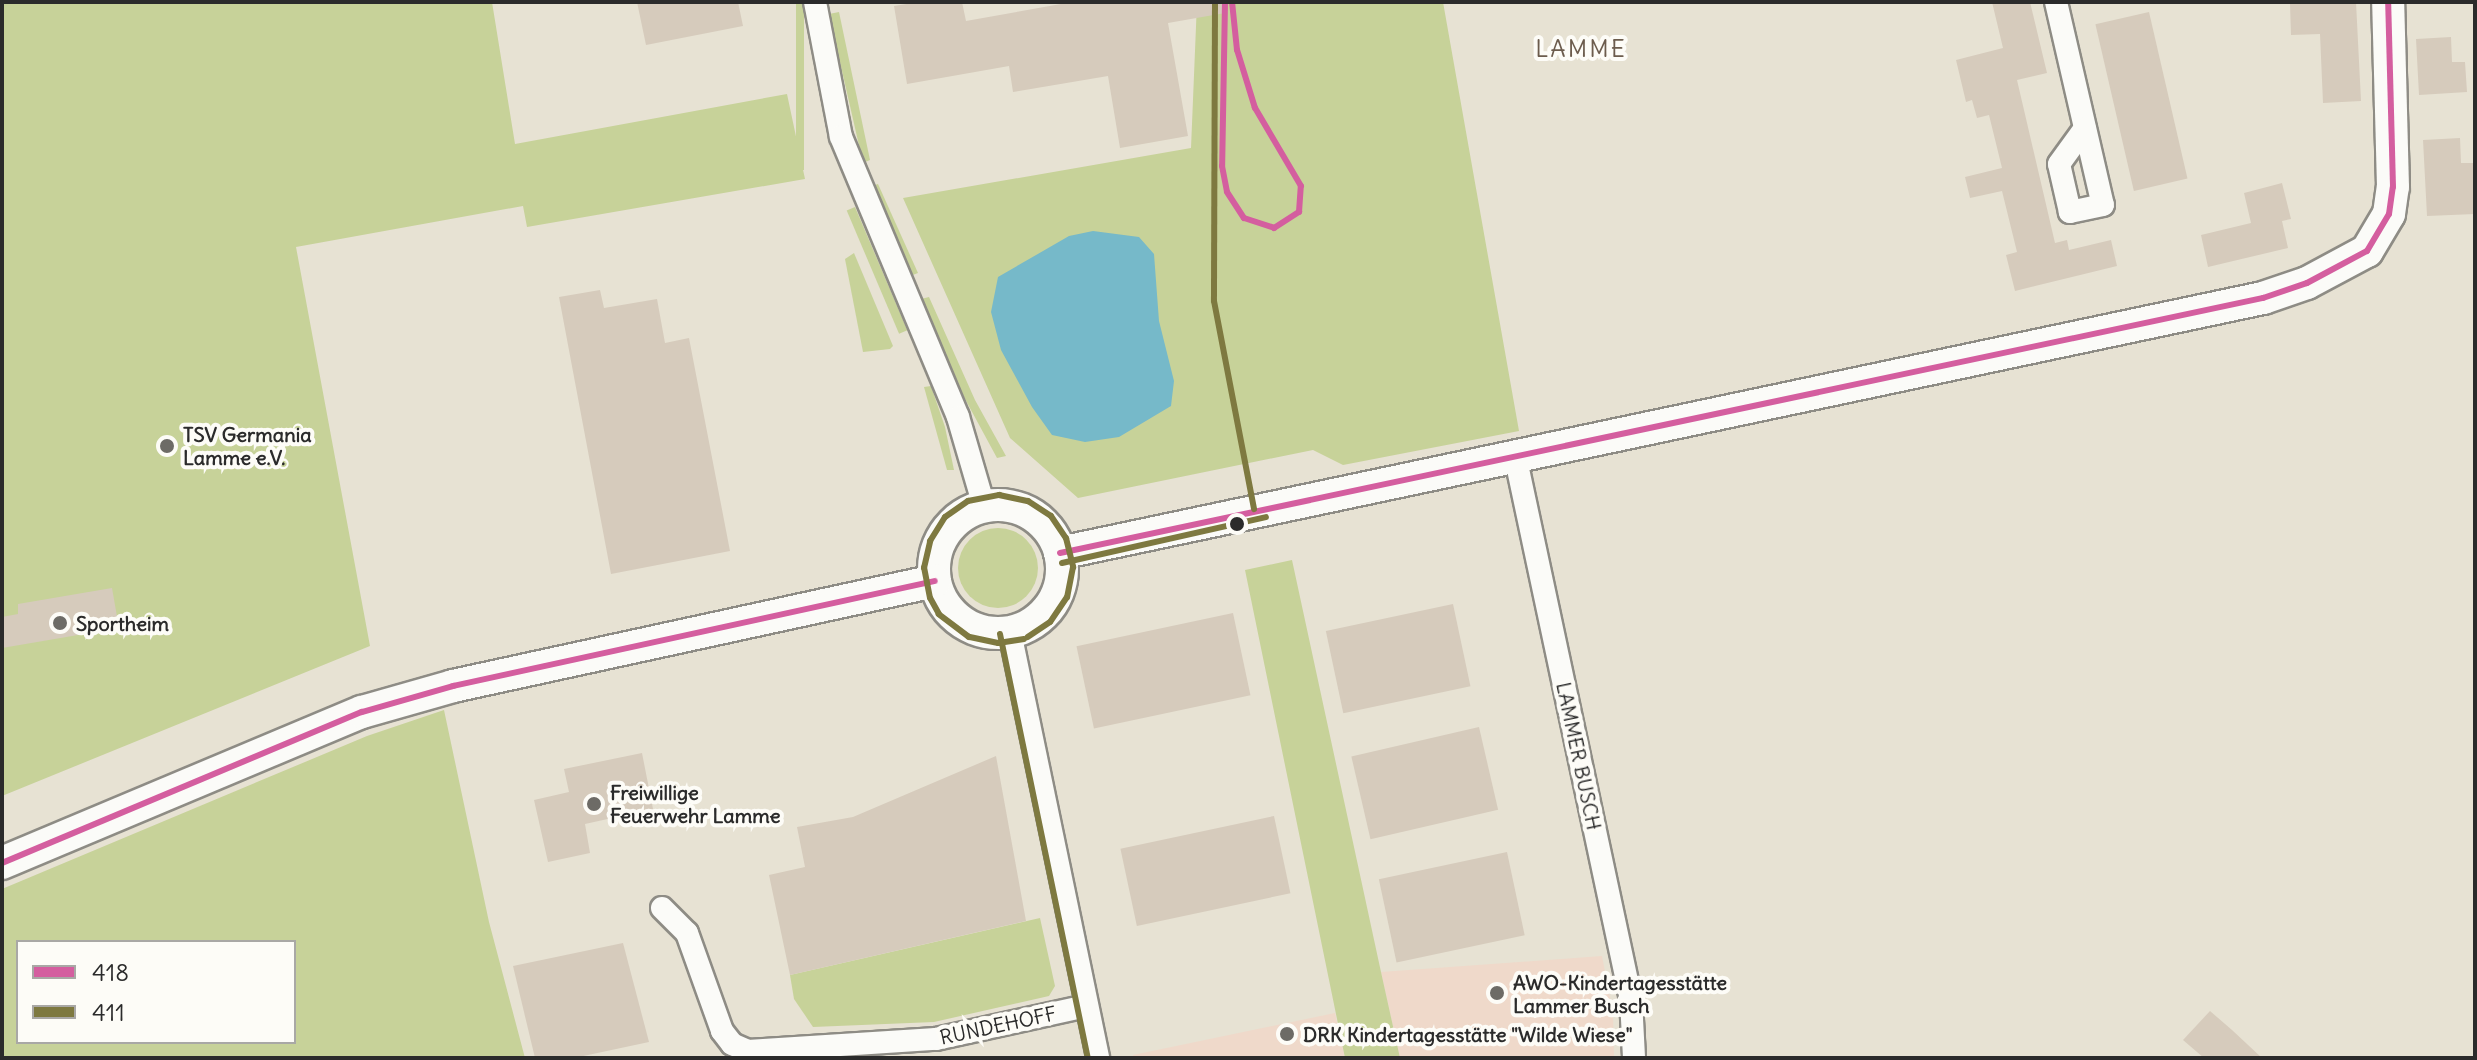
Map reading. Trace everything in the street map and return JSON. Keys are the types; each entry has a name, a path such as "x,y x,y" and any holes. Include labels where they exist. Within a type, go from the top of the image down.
{"main road":[{"path":"1060,553 2263,298 2352,263 2380,235 2393,187 2388,2"},
{"path":"984,506 1012,506 1036,517 1060,553 1062,580 1052,605 1034,623 1010,632 986,632 963,622 946,607 935,581 936,556 944,534 962,516 984,506"},
{"path":"2,863 362,712 469,682 935,581"}],"street":[{"path":"815,2 841,137 958,417 984,506"},
{"path":"2056,2 2085,128"},
{"name":"LAMMER BUSCH","path":"1515,455 1631,1000 1634,1058"},
{"path":"1010,632 1098,1058"},
{"name":"RUNDEHOFF","path":"662,908 692,945 722,1031 732,1044 748,1051 936,1039 1086,1006"}],"shaded area":[{"name":"AWO-Kindertagesstätte Lammer Busch","path":"1602,956 1613,1013 1614,1058 1400,1058 1381,972"},
{"name":"DRK Kindertagesstätte \"Wilde Wiese\"","path":"1335,1013 1345,1058 1134,1058 1133,1055"}],"green space":[{"name":"TSV Germania Lamme e.V.","path":"2,2 492,2 515,144 787,94 805,179 527,227 523,206 296,247 370,646 2,796"},
{"path":"796,2 804,2 804,170 796,170"},
{"path":"1197,2 1443,2 1519,431 1343,465 1313,450 1078,498 1010,438 903,198 1191,148"},
{"path":"839,12 870,160 863,163 829,14"},
{"path":"878,184 918,273 910,276 872,186"},
{"path":"855,207 907,330 899,334 847,211"},
{"path":"854,253 893,346 890,349 863,352 845,259"},
{"path":"929,297 975,400 1006,456 997,458 958,386 921,299"},
{"path":"931,386 945,427 954,470 947,470 924,387"},
{"path":"998,528 1013,531 1026,540 1035,553 1038,568 1035,583 1026,596 1013,605 998,608 983,605 970,596 961,583 958,568 961,553 970,540 983,531"},
{"path":"1292,560 1400,1058 1345,1058 1245,570"},
{"path":"444,710 489,922 525,1058 2,1058 2,889 367,736"},
{"path":"1040,918 1055,986 1049,996 934,1022 813,1027 794,999 790,975"}],"water":[{"path":"1093,231 1139,237 1154,254 1159,321 1174,381 1171,406 1119,437 1085,442 1052,435 1032,407 1001,350 991,312 998,277 1069,236"}],"building":[{"path":"637,2 738,2 743,26 646,45"},
{"path":"919,2 962,2 966,21 1072,2 1224,2 1225,13 1168,23 1188,136 1120,148 1108,76 1013,92 1009,66 907,84 894,6"},
{"path":"1992,2 2030,2 2047,73 2017,80 2055,243 2067,240 2069,250 2111,240 2117,266 2015,291 2006,255 2017,252 2002,191 1970,198 1965,177 2002,168 1989,115 1977,118 1972,100 1966,102 1956,60 2003,48"},
{"path":"2356,2 2361,101 2323,103 2320,34 2291,35 2290,4"},
{"path":"2149,12 2187,179 2134,191 2095,24"},
{"path":"2451,37 2452,62 2465,62 2467,92 2419,95 2416,39"},
{"path":"2460,138 2461,163 2475,163 2475,214 2427,216 2423,140"},
{"path":"2282,183 2291,219 2282,221 2288,248 2208,267 2201,235 2251,223 2244,193"},
{"path":"600,290 604,308 657,299 665,343 689,338 730,551 611,574 559,297"},
{"name":"Sportheim","path":"112,588 119,628 2,648 2,617 18,614 18,604"},
{"path":"1453,604 1470,686 1343,713 1326,631"},
{"path":"1233,613 1250,695 1094,728 1076,646"},
{"path":"1479,727 1498,810 1370,839 1351,756"},
{"name":"Freiwillige Feuerwehr Lamme","path":"642,753 653,809 585,824 590,853 548,862 534,800 569,792 564,769"},
{"path":"996,756 1026,921 790,975 769,875 805,867 797,827 853,817"},
{"path":"1274,816 1290,893 1137,926 1120,849"},
{"path":"1507,852 1525,935 1397,962 1379,879"},
{"path":"623,943 649,1042 574,1058 535,1058 513,966"},
{"path":"2210,1011 2262,1058 2204,1058 2183,1040"}],"transit line":[{"name":"411","path":"1215,2 1214,301 1254,509"},
{"name":"418","path":"1225,2 1222,166 1227,192 1244,218 1274,228 1299,212 1301,186 1255,108 1237,50 1232,2"},
{"name":"418","path":"1060,553 2263,298 2307,283 2367,251 2389,214 2393,187 2388,2"},
{"name":"411","path":"1024,639 998,643 969,637 939,614 930,598 924,568 930,541 945,517 968,501 999,495 1028,501 1051,516 1066,538 1073,567 1067,597 1050,622 1028,637"},
{"name":"411","path":"1062,563 1266,517"},
{"name":"418","path":"2,863 362,712 453,686 935,581"},
{"name":"411","path":"1000,634 1088,1058"}],"place":[{"name":"TSV Germania Lamme e.V.","path":"167,446"},
{"name":"Sportheim","path":"60,623"},
{"name":"Freiwillige Feuerwehr Lamme","path":"594,804"},
{"name":"AWO-Kindertagesstätte Lammer Busch","path":"1497,993"},
{"name":"DRK Kindertagesstätte \"Wilde Wiese\"","path":"1287,1034"}],"district":[{"name":"LAMME","path":"1581,49"}]}
